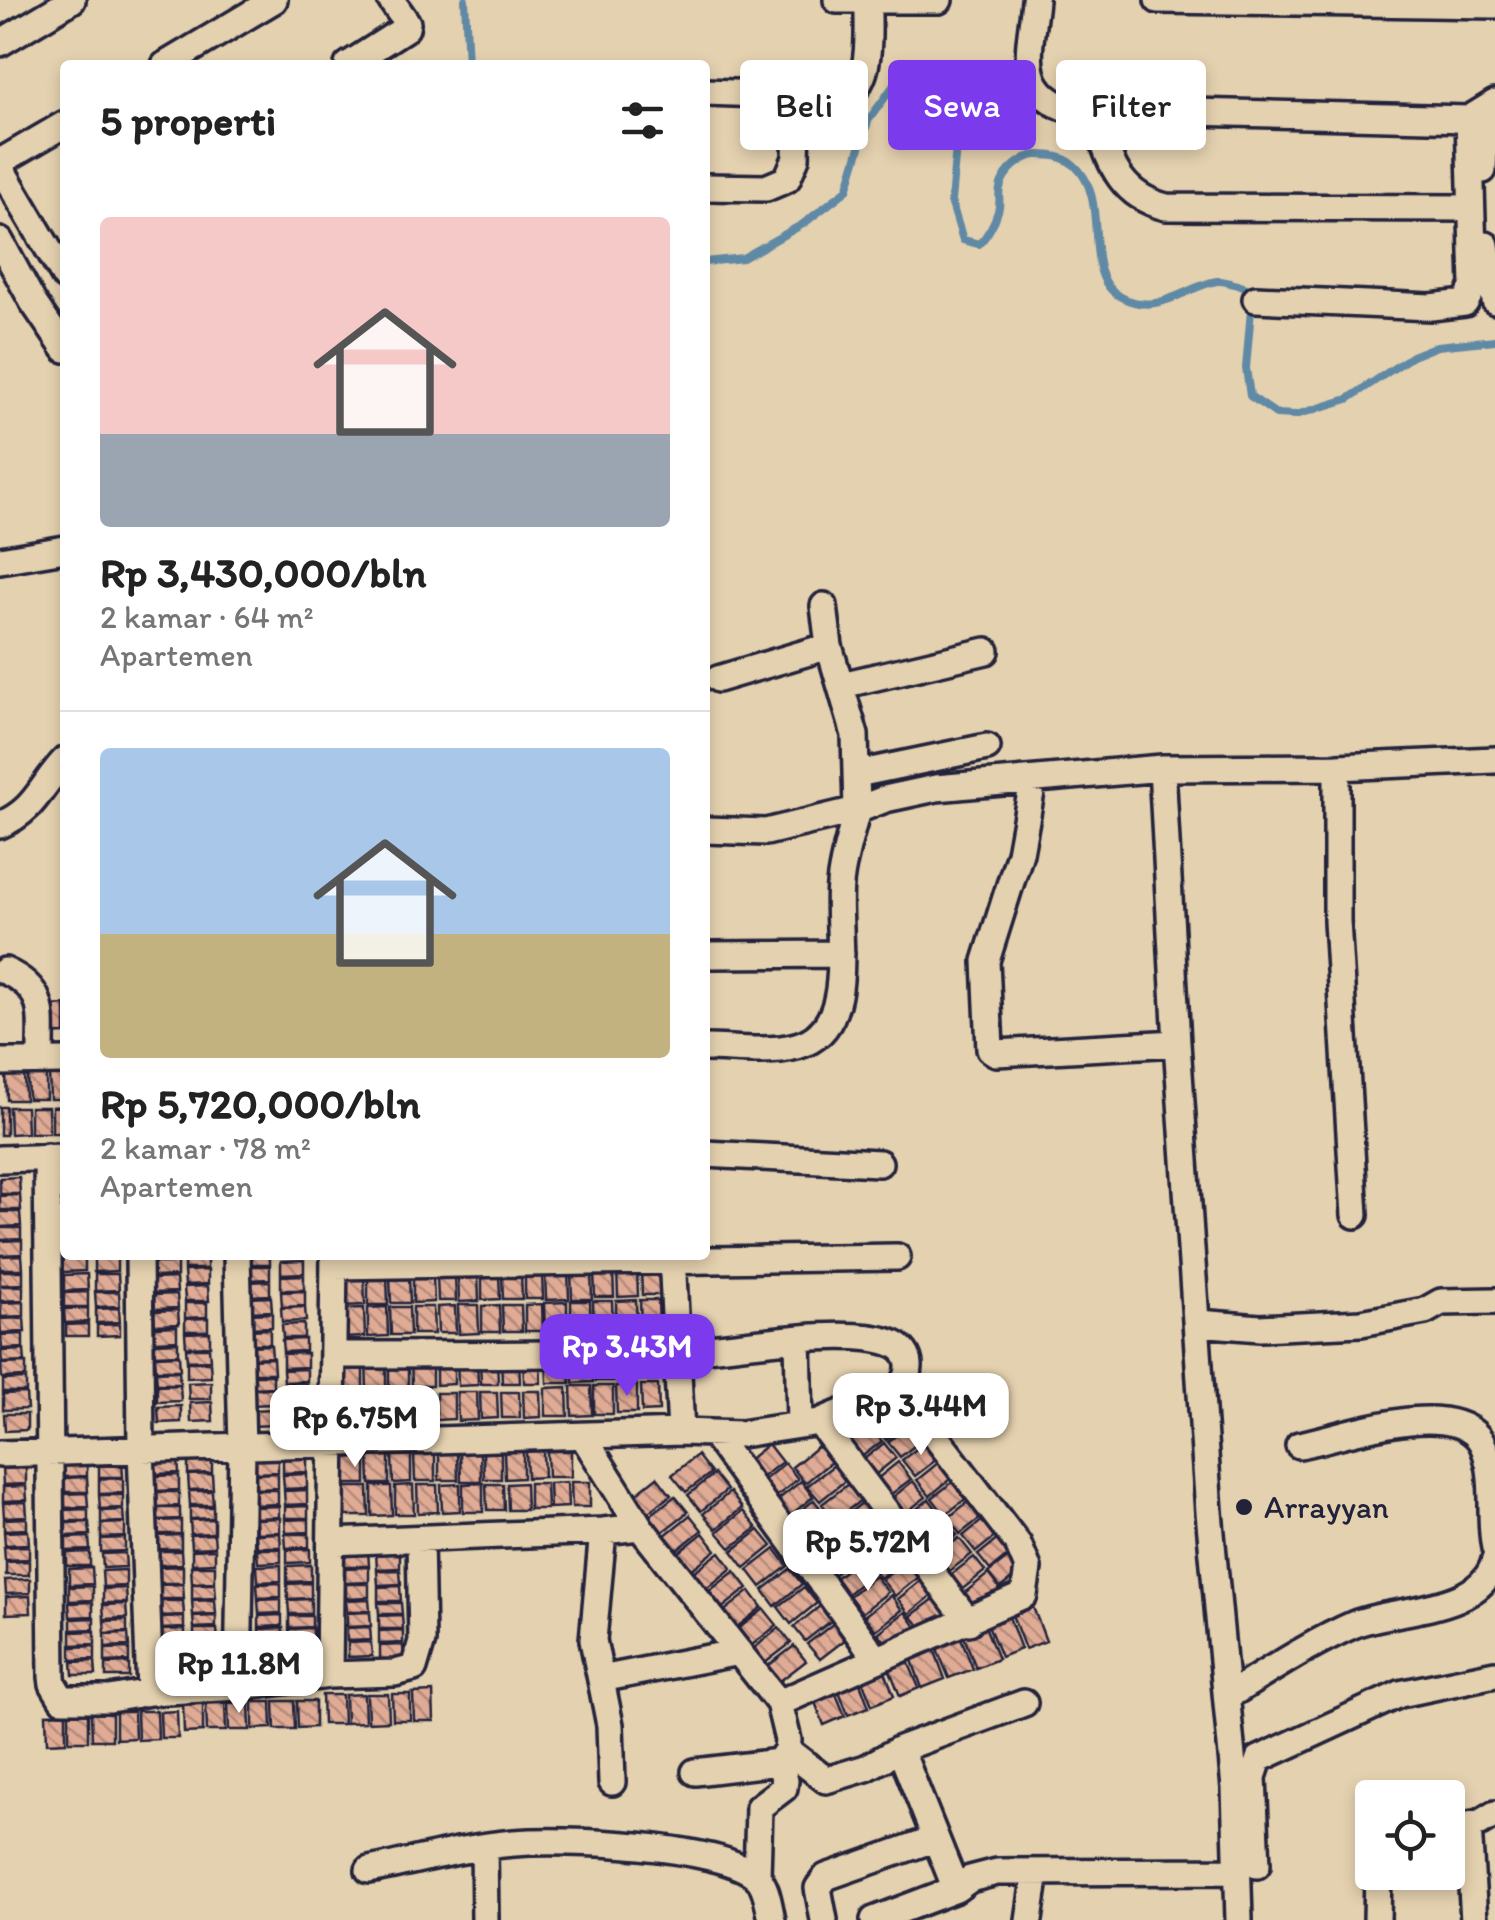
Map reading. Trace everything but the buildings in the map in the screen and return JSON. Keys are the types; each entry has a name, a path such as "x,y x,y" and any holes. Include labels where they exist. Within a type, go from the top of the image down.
{"street":[{"path":"0,43 72,0"},
{"path":"172,60 274,0"},
{"path":"356,60 406,28 407,22 392,0"},
{"path":"837,0 938,0"},
{"path":"1035,0 1030,67 1039,94 1056,103"},
{"path":"1158,0 1495,5"},
{"path":"865,60 868,1"},
{"path":"710,92 740,93"},
{"path":"1206,113 1469,119 1495,103"},
{"path":"1495,112 1484,151 1482,220 1495,301"},
{"path":"1256,299 1431,307 1464,303 1474,286 1469,119"},
{"path":"55,240 0,165 60,127"},
{"path":"710,187 766,188 786,179 796,150"},
{"path":"1109,150 1124,186 1137,198 1166,207 1470,208"},
{"path":"0,242 60,342"},
{"path":"0,560 60,550"},
{"path":"710,1048 785,1048 805,1043 821,1033 831,1020 838,998 840,885 857,810 857,774 855,735 829,646 824,606"},
{"path":"718,678 829,646"},
{"path":"842,685 986,650"},
{"path":"857,774 988,747"},
{"path":"710,830 766,832 936,788 1162,768 1337,767 1495,760"},
{"path":"0,825 20,817 60,767"},
{"path":"1337,767 1337,921 1355,1215"},
{"path":"1162,768 1209,1512 1246,1868"},
{"path":"1033,781 1020,853 986,961 990,1050 1177,1043"},
{"path":"712,955 841,954"},
{"path":"0,1062 53,1061 37,995 31,985 5,972"},
{"path":"710,1154 879,1163"},
{"path":"0,1159 56,1156 48,1454 52,1684 62,1699 238,1687 329,1675 394,1674 414,1668 422,1641 420,1539"},
{"path":"710,1258 897,1256"},
{"path":"139,1260 150,1692"},
{"path":"237,1260 242,1448 238,1687"},
{"path":"329,1675 334,1261 447,1260"},
{"path":"672,1260 681,1432"},
{"path":"1198,1324 1260,1328 1361,1324 1408,1316 1441,1302 1495,1301"},
{"path":"0,1454 681,1432 741,1434 810,1423 899,1389 906,1381 910,1364 907,1355 891,1342 837,1337 678,1350 334,1355"},
{"path":"798,1340 810,1423 969,1622"},
{"path":"780,1704 1024,1595 1028,1568 1018,1544 899,1389"},
{"path":"1299,1445 1408,1420 1429,1419 1464,1428 1480,1440 1490,1468 1495,1548"},
{"path":"714,1435 876,1658"},
{"path":"583,1436 640,1527 780,1704 788,1740 783,1756 784,1788 759,1807 757,1877 772,1920"},
{"path":"332,1542 640,1527"},
{"path":"602,1531 593,1640 610,1725 612,1782"},
{"path":"1228,1696 1359,1622 1428,1610 1476,1588 1493,1569 1495,1560"},
{"path":"600,1679 739,1652"},
{"path":"1239,1920 1258,1759 1400,1694 1495,1674"},
{"path":"695,1772 783,1756 826,1780 866,1768 900,1749 1024,1704"},
{"path":"900,1749 956,1889"},
{"path":"1465,1825 1495,1814"},
{"path":"824,1920 818,1888 826,1877 934,1839"},
{"path":"369,1870 514,1843 588,1843 678,1851 731,1864 757,1877"},
{"path":"484,1848 485,1920"},
{"path":"874,1920 956,1889 970,1879 996,1872 1246,1868"},
{"path":"1465,1868 1474,1920"},
{"path":"1029,1920 1036,1872"},
{"path":"1378,1890 1378,1920"}],"waterway":[{"path":"465,0 468,60"},
{"path":"710,261 743,258 803,224 847,190 868,121 894,85 912,77 927,80 952,107 958,125 951,201 963,240 979,244 985,237 998,211 1002,182 1014,165 1038,155 1066,160 1085,179 1092,197 1101,271 1108,286 1121,297 1148,304 1217,281 1247,288 1252,298 1246,368 1250,396 1276,414 1296,415 1348,399 1412,356 1437,346 1495,340"}],"place":[{"name":"Arrayyan","path":"1244,1507"}]}
